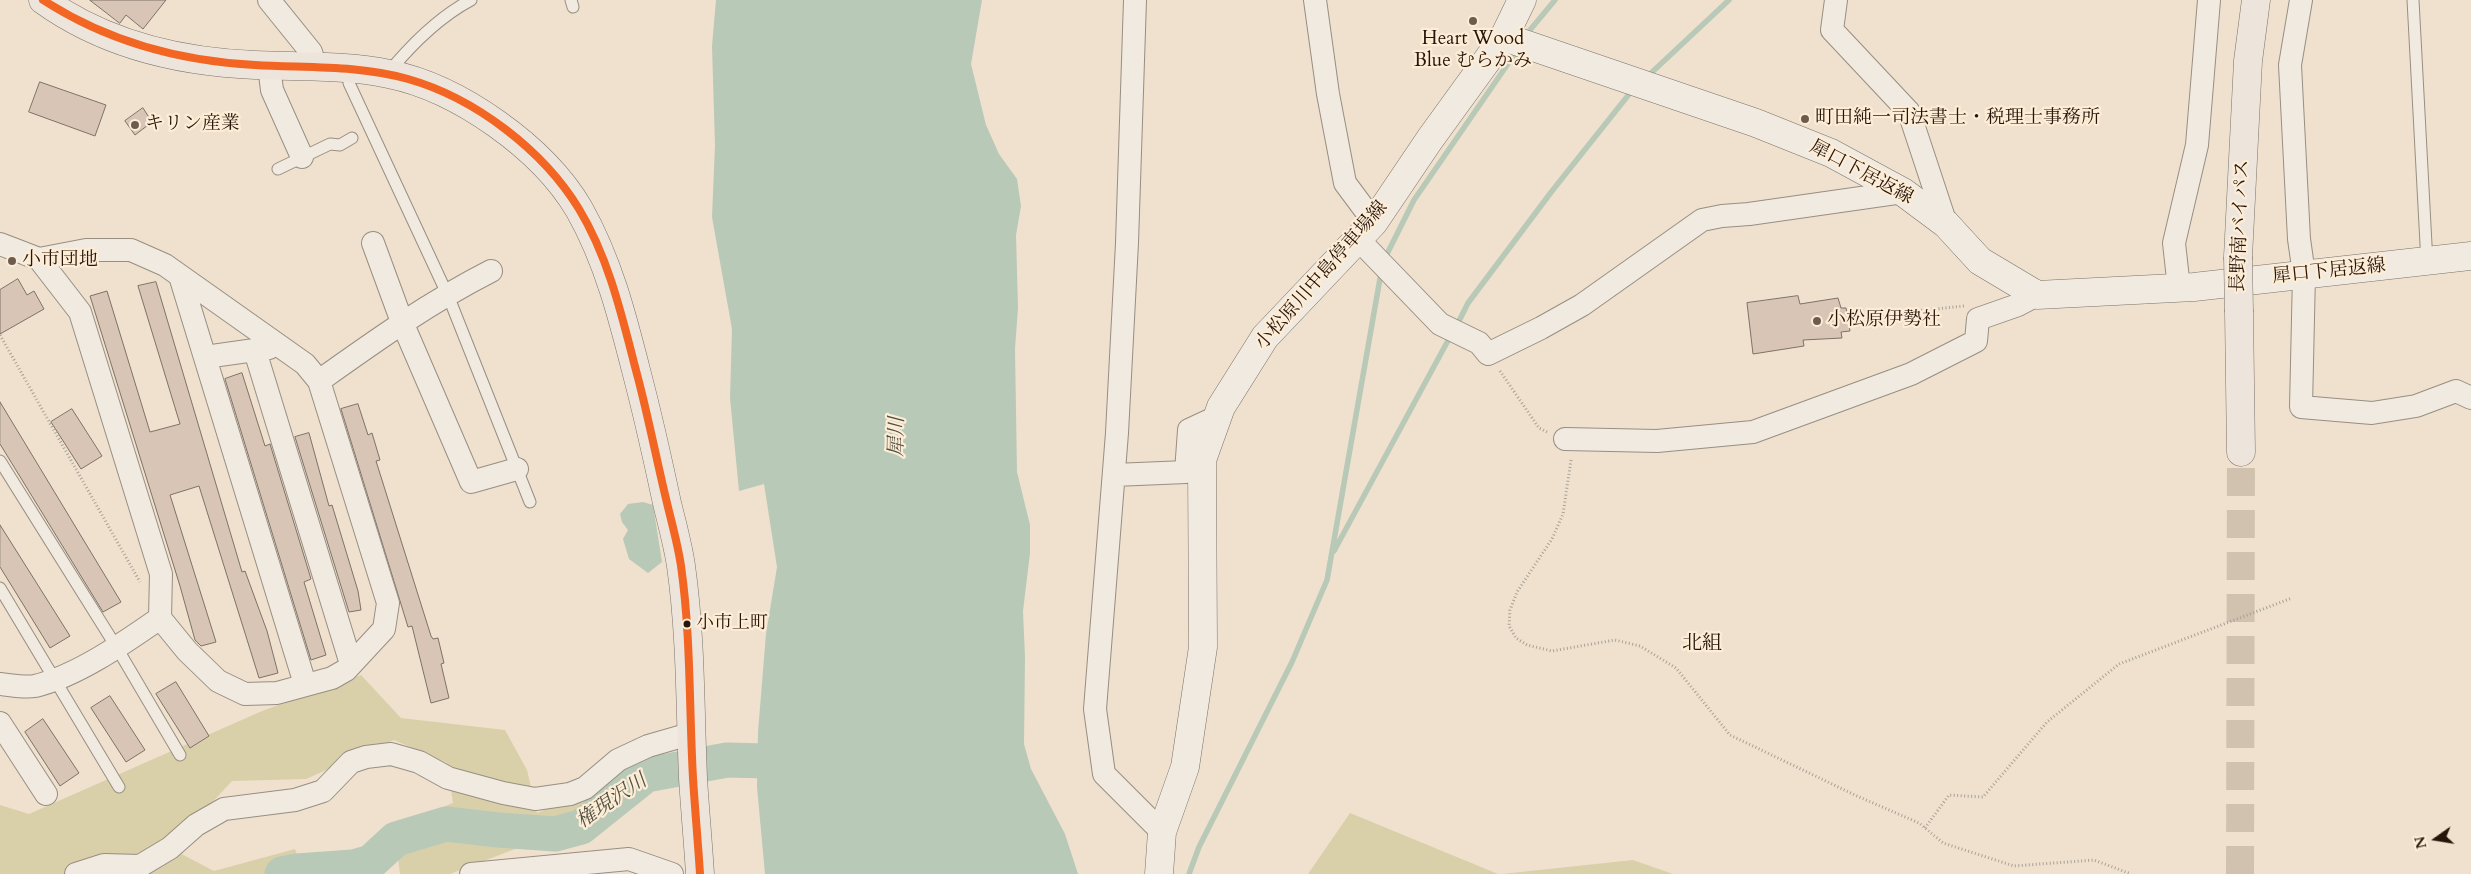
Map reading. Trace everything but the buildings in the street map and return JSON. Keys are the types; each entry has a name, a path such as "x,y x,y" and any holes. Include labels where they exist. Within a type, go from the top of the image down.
{"highway":[{"path":"43,0 60,13 96,31 133,45 188,59 388,74 411,80 452,97 485,117 528,149 555,178 577,207 598,247 618,299 648,416 681,565 692,685 694,779 700,874"},
{"name":"長野南バイパス","path":"2242,452 2238,257 2248,61 2256,0"}],"main road":[{"name":"小松原川中島停車場線","path":"1159,874 1162,832 1185,767 1202,647 1202,460 1221,407 1265,337 1366,231 1504,37 1522,0"},
{"name":"犀口下居返線","path":"1504,37 1756,123 1831,154 1903,192 1946,224 1980,262 2037,295 2179,288 2471,256"}],"street":[{"path":"269,0 311,52 316,68"},
{"path":"1135,0 1127,243 1114,475 1095,709 1104,774 1162,832"},
{"path":"1315,0 1328,94 1345,183 1366,231 1440,324 1479,343 1488,354 1582,305 1702,220 1903,192"},
{"path":"1836,0 1832,30 1909,112 1946,224"},
{"path":"2179,288 2174,243 2197,145 2209,0"},
{"path":"2301,0 2290,65 2299,239 2304,274 2301,407 2372,413 2416,406 2456,391 2471,398"},
{"path":"269,66 272,90 302,157"},
{"path":"373,243 402,322 471,482 517,469"},
{"path":"0,244 39,259 80,312 161,574 160,618 187,651 218,681 245,694 278,693 332,678 351,664 384,629 388,603 319,381 305,364 180,276 164,265 131,250 86,250 39,259"},
{"path":"319,381 402,322 447,294 491,271"},
{"path":"180,276 305,684"},
{"path":"1565,439 1657,441 1753,432 1911,374 1976,341 1978,319 2018,305 2037,295"},
{"path":"205,357 255,351 279,345"},
{"path":"255,351 351,664"},
{"path":"1114,475 1186,472 1189,430 1217,418"},
{"path":"0,684 33,686 55,679 117,648 160,618"},
{"path":"0,723 46,794"},
{"path":"76,874 104,865 140,866 170,848 196,826 224,809 295,800 322,791 351,762 366,757 391,754 419,762 448,778 503,793 535,799 570,794 585,788 618,760 648,746 693,740"},
{"path":"471,874 629,859 672,874"}],"lane":[{"path":"388,74 415,43 454,9 471,0"},
{"path":"2413,0 2427,262"},
{"path":"349,83 447,294 530,502"},
{"path":"278,169 330,144 340,145 352,138"},
{"path":"0,461 117,648 180,755"},
{"path":"0,588 119,787"}],"path":[{"path":"1848,318 1965,306"},
{"path":"0,335 140,584"},
{"path":"1488,354 1539,428 1565,439 1572,454 1570,478 1563,514 1552,539 1517,592 1510,610 1509,626 1516,638 1527,645 1552,651 1615,640 1640,646 1676,668 1730,735 1848,792 1919,823 1943,844 2014,866 2094,860 2131,874"},
{"path":"1925,828 1950,795 1983,797 2047,722 2119,664 2292,598"}],"shaded area":[{"path":"361,675 401,718 505,730 527,770 537,813 625,777 635,803 450,874 400,874 394,826 453,803 447,763 394,740 306,779 232,781 170,848 214,871 295,849 304,874 0,874 0,805 29,814 262,711"},
{"path":"1350,813 1498,874 1308,874"},
{"path":"1633,860 1673,874 1502,874"}],"water":[{"name":"犀川","path":"716,0 982,0 971,64 986,125 999,154 1017,179 1021,206 1016,235 1018,308 1015,349 1017,472 1030,525 1030,553 1023,611 1025,657 1024,744 1031,769 1065,834 1078,874 765,874 757,787 758,732 766,634 777,567 764,484 739,491 730,398 732,329 712,217 715,145 712,46"},
{"path":"643,502 653,505 662,562 648,573 629,559 623,539 628,530 622,522 620,514 628,504"}],"waterway":[{"path":"1530,30 1555,0"},
{"path":"1649,75 1729,0"},
{"path":"1385,258 1414,200 1514,55"},
{"path":"1456,327 1468,303 1552,191 1630,93"},
{"path":"1189,874 1199,847 1292,662 1327,580 1381,273"},
{"path":"1334,551 1451,335"},
{"name":"権現沢川","path":"282,874 297,871 353,867 371,862 396,839 446,824 555,834 581,827 646,775 727,760 806,762"}],"tunnel":[{"path":"2240,874 2241,452"}],"transit line":[{"path":"43,0 68,15 118,38 171,54 226,63 370,71 408,79 458,99 482,113 527,147 547,166 564,187 590,229 614,291 642,394 678,550 687,619 693,778 700,874"}],"place":[{"name":"Heart Wood Blue むらかみ","path":"1473,21"},
{"name":"町田純一司法書士・税理士事務所","path":"1805,119"},
{"name":"キリン産業","path":"135,125"},
{"name":"小市団地","path":"12,261"},
{"name":"小松原伊勢社","path":"1817,321"},
{"name":"小市上町","path":"687,624"}],"district":[{"name":"北組","path":"1702,644"}]}
